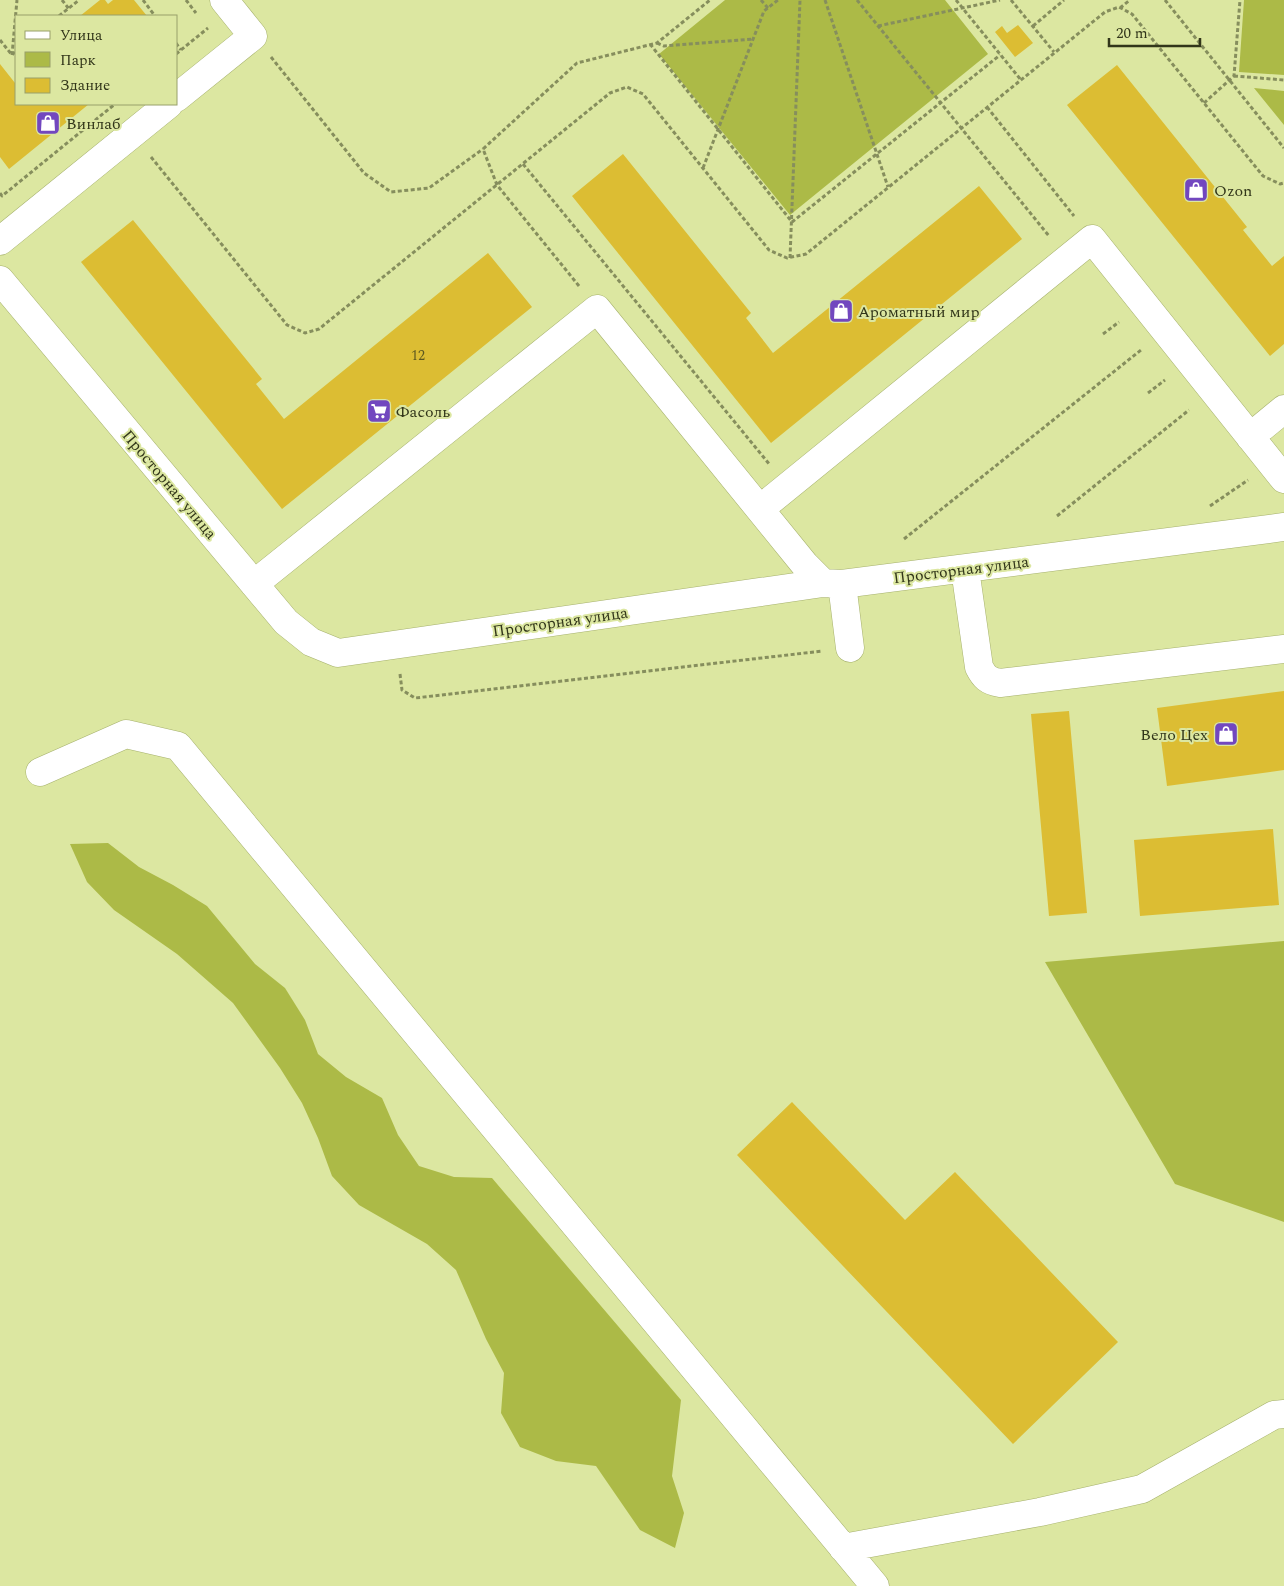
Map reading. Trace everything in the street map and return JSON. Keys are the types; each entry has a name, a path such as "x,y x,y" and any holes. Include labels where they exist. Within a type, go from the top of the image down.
{"street":[{"path":"178,96 253,36 224,0"},
{"path":"0,241 168,105"},
{"path":"760,510 1092,239 1278,471"},
{"name":"Просторная улица","path":"0,280 286,622 311,642 338,653 832,584 964,569 1284,527"},
{"path":"254,584 597,309 804,565 832,584 850,648"},
{"path":"1250,436 1284,409"},
{"path":"964,569 979,667 984,676 990,681 1000,683 1284,649"},
{"path":"40,772 126,734 178,746 874,1586"},
{"path":"843,1548 1040,1512 1142,1488 1274,1415 1284,1414"}],"path":[{"path":"16,15 17,0"},
{"path":"62,0 69,8"},
{"path":"60,15 79,0"},
{"path":"143,0 154,15"},
{"path":"186,0 197,14"},
{"path":"253,36 364,173 391,192 429,188 483,149 577,63 657,43 710,0"},
{"path":"761,0 768,8"},
{"path":"703,169 764,11 778,0"},
{"path":"790,258 800,0"},
{"path":"825,0 888,187"},
{"path":"857,0 1068,259"},
{"path":"956,0 1021,80"},
{"path":"878,26 1000,0"},
{"path":"1011,0 1054,52"},
{"path":"1032,26 1064,0"},
{"path":"132,134 287,325 305,333 319,329 610,93 626,86 643,94 769,250 787,258 806,254 1105,12 1120,8 1130,0"},
{"path":"1165,0 1284,146"},
{"path":"1204,103 1234,76 1240,0"},
{"path":"1120,8 1132,14 1263,176 1280,184 1284,183"},
{"path":"178,52 208,28 203,21"},
{"path":"12,55 15,22"},
{"path":"657,43 664,46 753,39"},
{"path":"0,40 12,55"},
{"path":"650,44 792,222"},
{"path":"178,46 181,50"},
{"path":"12,55 15,52"},
{"path":"792,222 1000,55"},
{"path":"1234,76 1284,80"},
{"path":"0,193 2,196 114,105"},
{"path":"987,107 1092,239"},
{"path":"483,149 496,185 597,309"},
{"path":"523,164 788,486"},
{"path":"1103,334 1119,322"},
{"path":"904,539 1140,350"},
{"path":"1148,393 1165,380"},
{"path":"1056,516 1189,410"},
{"path":"1205,510 1278,471"},
{"path":"397,644 402,690 415,698 780,654 850,648"}],"green space":[{"path":"725,0 945,0 988,54 790,215 659,54"},
{"path":"1244,0 1284,0 1284,75 1239,72"},
{"path":"1254,88 1284,91 1284,125"},
{"path":"108,843 139,867 207,906 255,964 285,988 305,1020 318,1054 346,1077 382,1098 398,1135 419,1166 454,1177 492,1178 681,1400 672,1476 684,1513 675,1548 640,1530 596,1466 556,1461 520,1447 501,1413 504,1373 486,1339 456,1270 427,1244 359,1205 332,1176 302,1103 280,1068 233,1003 177,954 114,910 87,882 70,844"},
{"path":"1284,941 1284,1222 1175,1184 1045,962"}],"building":[{"path":"100,0 105,0 108,4 113,0 134,0 146,15 81,15"},
{"path":"1018,25 1033,43 1015,57 995,32 1002,26 1007,33"},
{"path":"0,64 15,83 15,105 88,105 9,169 0,157"},
{"path":"1117,65 1247,227 1243,230 1272,266 1284,256 1284,344 1270,356 1067,105"},
{"path":"623,154 751,313 746,318 773,353 979,186 1022,239 771,443 572,196"},
{"path":"133,220 262,379 256,384 284,419 488,253 532,307 282,509 81,262"},
{"path":"1284,691 1284,770 1167,786 1157,708"},
{"path":"1069,711 1087,913 1049,916 1031,714"},
{"path":"1273,829 1279,905 1140,916 1134,840"},
{"path":"792,1102 905,1220 955,1172 1118,1342 1013,1444 737,1155"}],"place":[{"name":"Винлаб","path":"48,123"},
{"name":"Ozon","path":"1196,190"},
{"name":"Ароматный мир","path":"841,311"},
{"name":"Фасоль","path":"379,411"},
{"name":"Вело Цех","path":"1226,734"}]}
